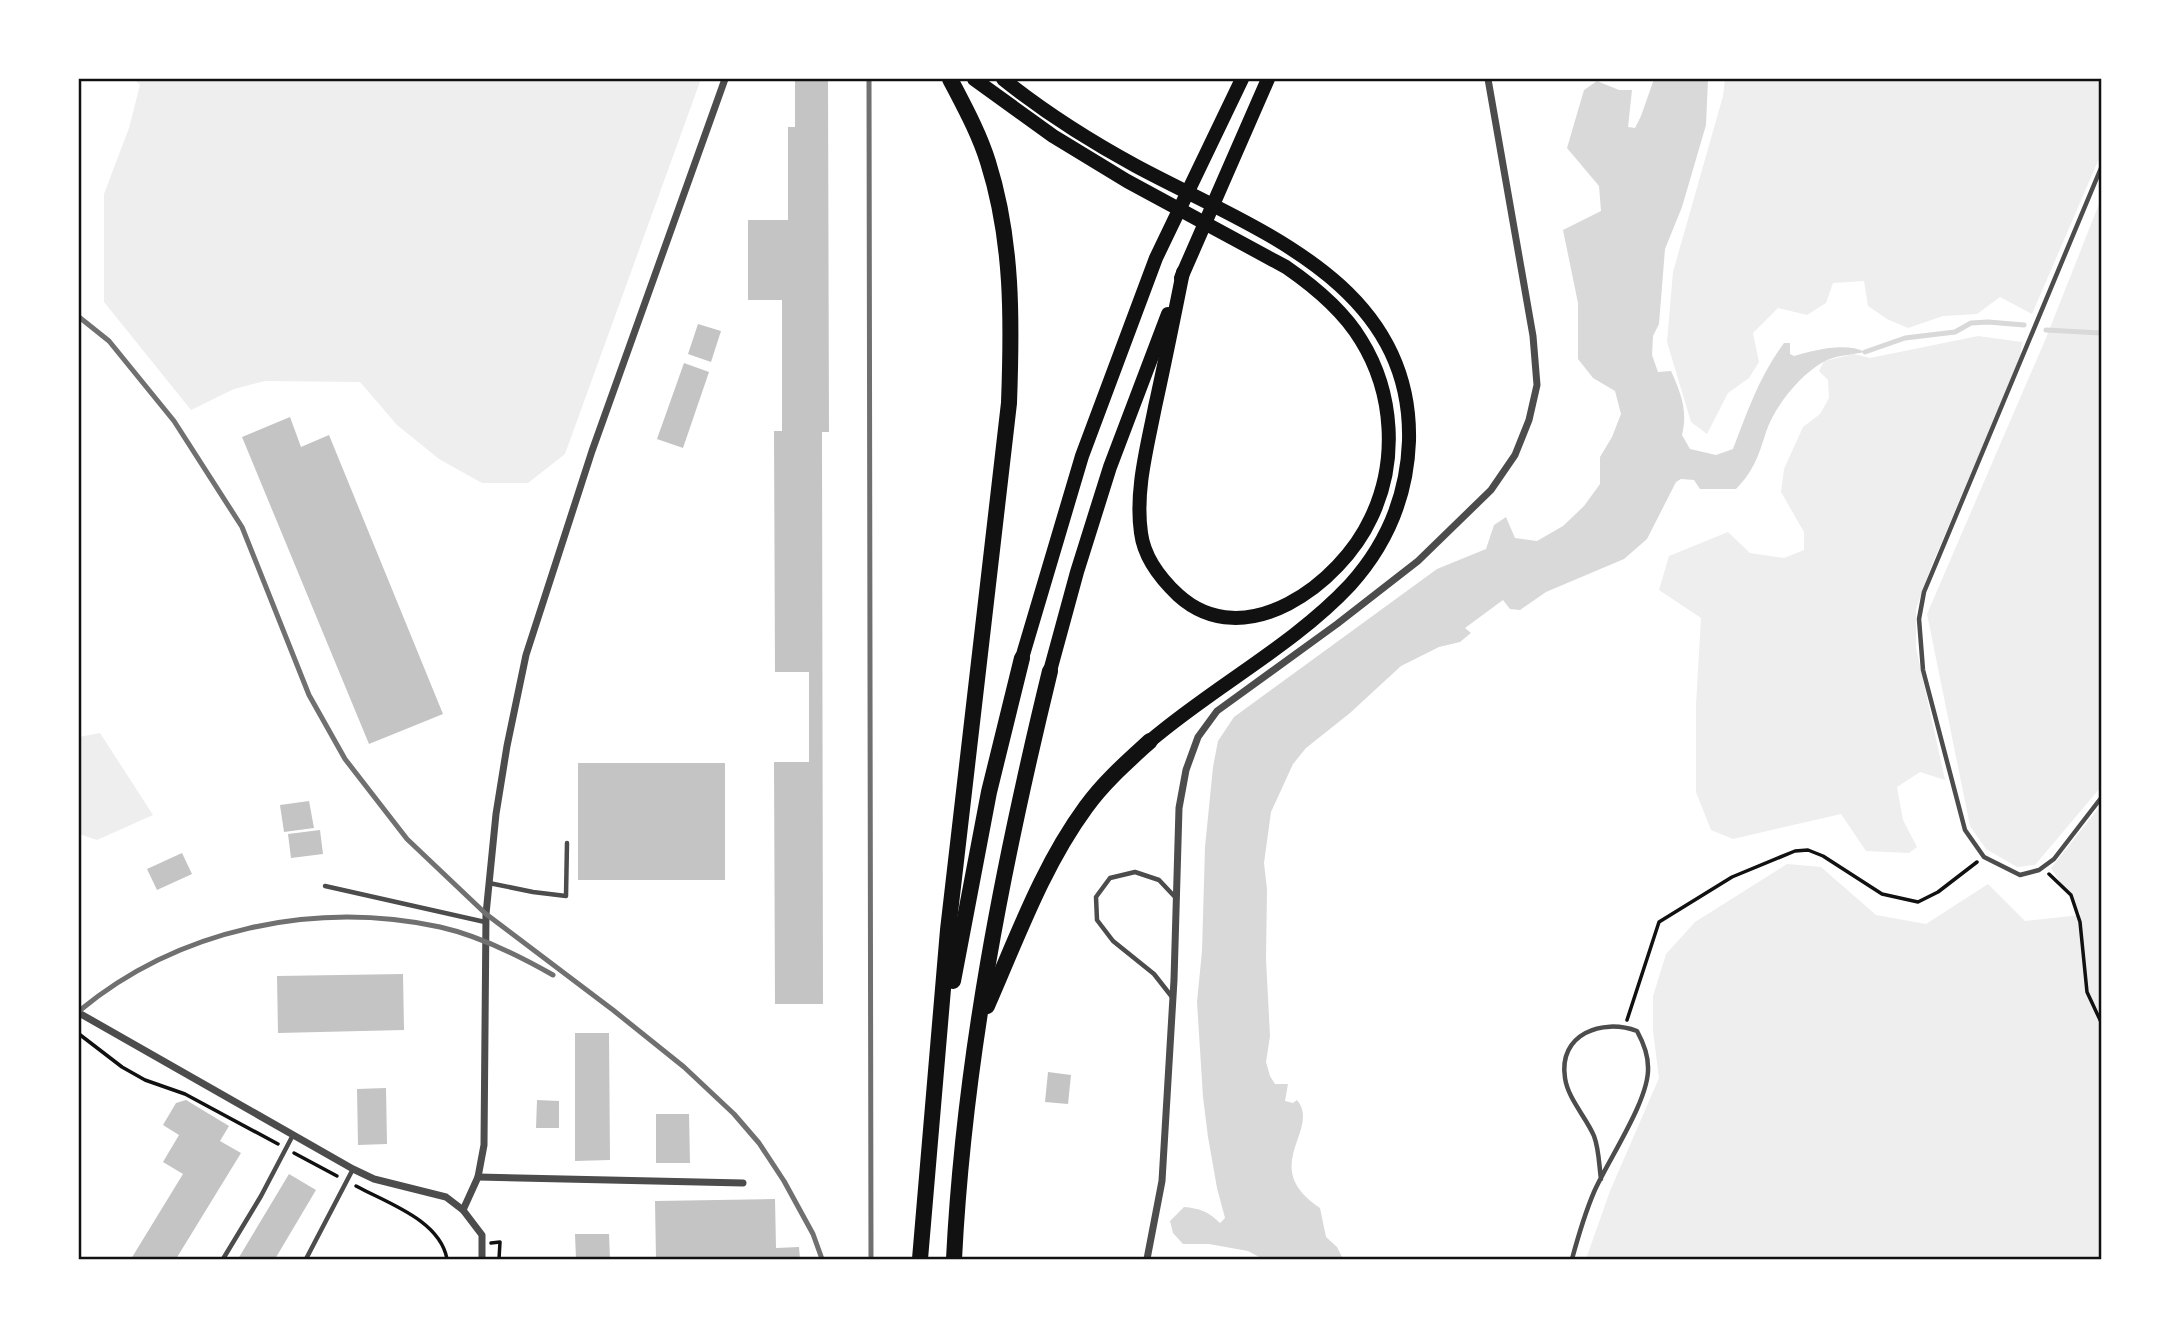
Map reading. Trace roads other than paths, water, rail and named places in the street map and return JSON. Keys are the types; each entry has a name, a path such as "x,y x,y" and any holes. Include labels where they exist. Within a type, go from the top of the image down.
{"highway":[{"path":"920,1259 948,930 1004,457 1011,339 1010,279 996,190 975,130 950,79"},
{"path":"933,1105 961,933 989,792 1022,659"},
{"path":"954,1259 967,1110 992,940 1019,799 1051,671"},
{"path":"978,1028 1031,906 1067,834 1103,786 1150,741"}],"main road":[{"path":"974,79 1053,136 1127,181 1243,242 1307,281 1349,322 1363,342 1382,386 1390,442 1381,491 1372,517 1360,538 1328,576 1293,603 1250,617 1228,617 1206,612 1183,599 1164,582 1150,560 1141,535 1139,505 1143,466 1184,272"},
{"path":"1003,79 1075,129 1133,164 1301,254 1325,272 1365,310 1381,333 1392,356 1406,405 1409,431 1406,480 1390,526 1365,567 1311,621 1192,707 1150,741"},
{"path":"1022,659 1082,456 1156,258 1242,79"},
{"path":"1051,671 1077,572 1110,467 1184,272 1268,79"}],"street":[{"path":"463,1210 478,1177 484,1145 485,922 496,814 526,655 592,452 725,79"},
{"path":"1147,1259 1162,1181 1173,998 1179,808 1186,771 1198,737 1217,711 1418,561 1491,489 1515,455 1529,420 1537,385 1532,336 1488,79"},
{"path":"79,1013 353,1169 374,1179 446,1197 463,1210 482,1236 482,1259"},
{"path":"478,1177 743,1183"}],"lane":[{"path":"2101,168 1924,592 1919,619 1923,670 1965,830 1984,857 2020,875 2039,870 2054,859 2101,798"},
{"path":"489,883 533,892 566,895 567,843"},
{"path":"1173,998 1154,974 1113,941 1097,920 1096,897 1110,878 1135,872 1158,880 1176,898"},
{"path":"325,886 485,922"},
{"path":"1572,1259 1594,1192 1601,1179 1627,1129 1645,1088 1648,1068 1644,1044 1637,1031 1625,1026 1583,1032 1567,1050 1565,1078 1578,1110 1594,1136 1601,1179"},
{"path":"223,1259 261,1196 293,1135"},
{"path":"306,1259 353,1169"}],"waterway":[{"path":"1865,352 1905,338 1955,332 1971,323 2024,325"},
{"path":"2046,330 2101,333"}],"railway":[{"path":"869,79 871,1259"},
{"path":"79,317 109,341 174,421 242,527 309,695 345,759 407,839 486,914 684,1067 734,1114 759,1143 784,1181 813,1234 822,1259"},
{"path":"79,1011 118,983 159,959 204,941 249,928 297,920 344,917 392,919 440,927 470,935 553,975"}]}
